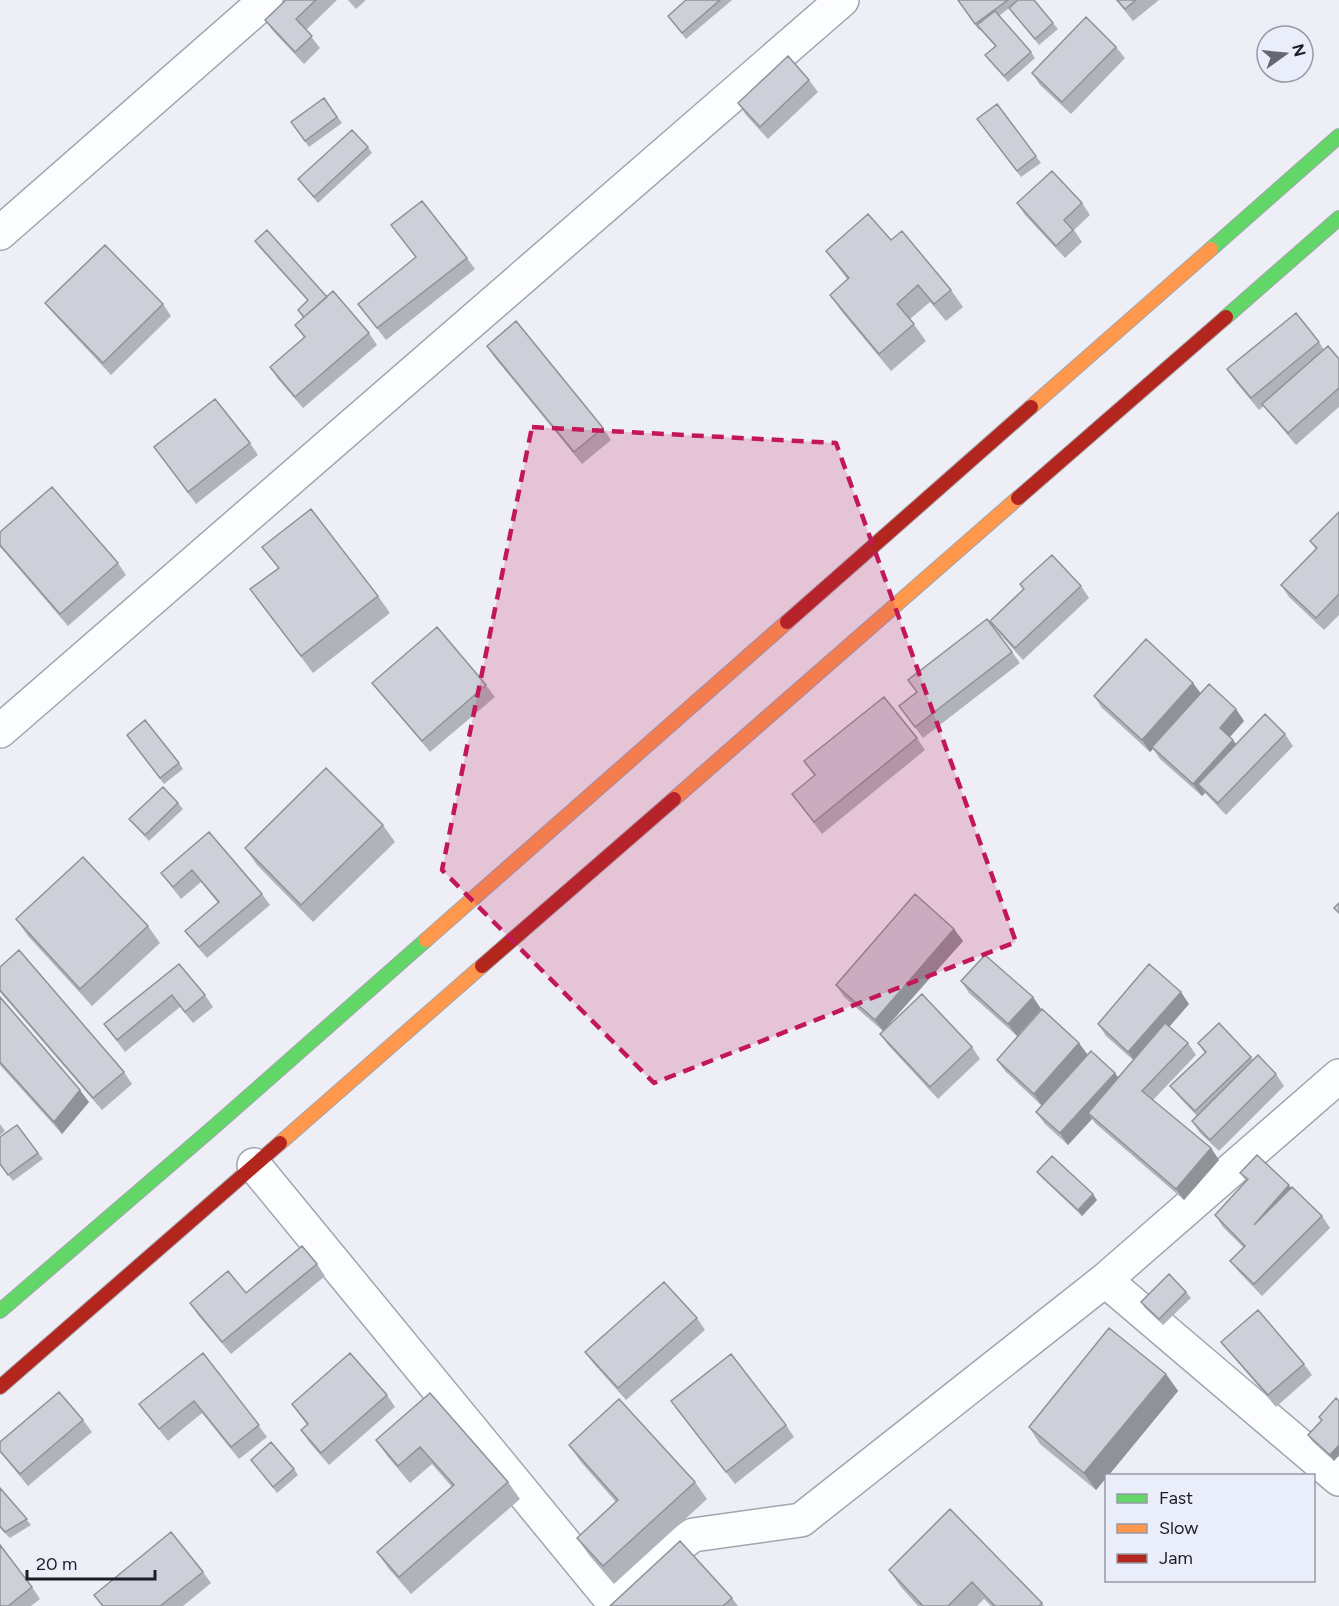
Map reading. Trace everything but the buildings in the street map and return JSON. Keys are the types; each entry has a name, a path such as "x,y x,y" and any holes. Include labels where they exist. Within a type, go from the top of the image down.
{"main road":[{"path":"0,1311 216,1126 1339,136"},
{"path":"0,1388 1339,218"}],"street":[{"path":"0,232 266,0"},
{"path":"0,731 842,0"},
{"path":"254,1166 609,1597 693,1534 801,1520 1105,1280 1339,1076"},
{"path":"1105,1280 1339,1479"}],"highlighted area":[{"path":"532,427 836,443 1016,942 654,1083 442,870"}],"traffic: fast":[{"path":"1211,249 1339,136"},
{"path":"1226,317 1339,218"},
{"path":"0,1311 426,940"}],"traffic: slow":[{"path":"1031,407 1211,249"},
{"path":"674,799 1018,498"},
{"path":"426,940 787,622"},
{"path":"280,1143 482,966"}],"traffic: jam":[{"path":"1018,498 1226,317"},
{"path":"787,622 1031,407"},
{"path":"482,966 674,799"},
{"path":"0,1387 280,1143"}]}
